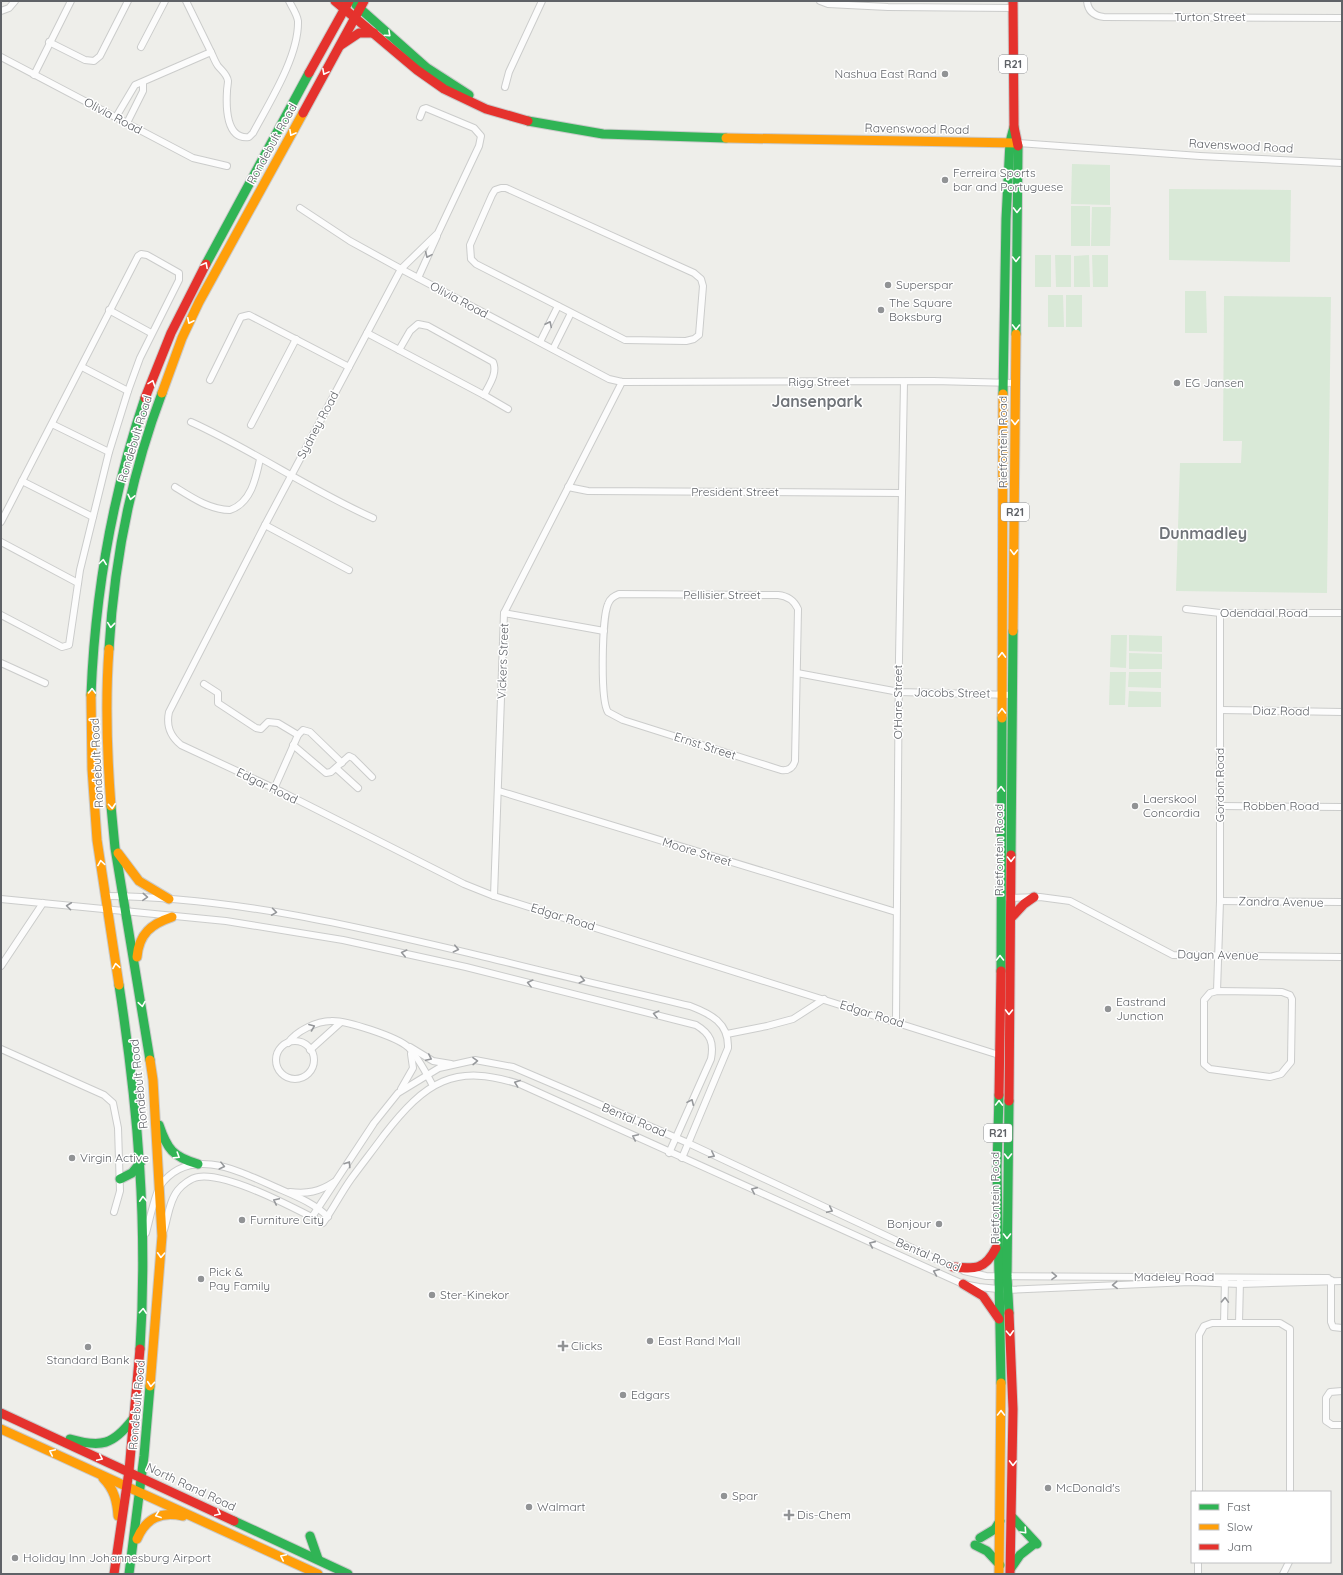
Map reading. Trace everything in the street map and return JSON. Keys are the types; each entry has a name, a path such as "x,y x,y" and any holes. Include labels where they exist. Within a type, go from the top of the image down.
{"main road":[{"name":"Ravenswood Road","path":"335,1 417,70 444,90 478,106 558,128 590,134 1014,142"},
{"name":"Ravenswood Road","path":"350,1 362,4 427,68 443,80 481,101 494,111"},
{"name":"Rondebult Road","path":"114,1574 134,1418 144,1304 145,1238 141,1162 129,1046 97,842 92,763 92,688 95,625 104,555 119,486 138,420 160,359 186,302 248,184 350,1"},
{"name":"Rondebult Road","path":"129,1574 142,1477 158,1312 162,1236 153,1080 136,966 125,912 116,848 108,767 106,690 110,627 118,557 133,485 151,422 182,338 199,302 362,4"},
{"name":"Rietfontein Road","path":"1002,1276 1011,918 1015,485 1013,5"},
{"path":"337,48 359,32 369,32 375,34"},
{"name":"Rietfontein Road","path":"1010,1571 1013,1409 1002,1276 998,1246 1002,486 1004,383 1014,142"},
{"path":"1002,486 1015,485"},
{"path":"1001,744 1012,744"},
{"path":"116,848 137,881 146,888 169,899"},
{"path":"1011,918 1024,904 1034,897"},
{"path":"136,966 138,942 145,930 158,921 172,917"},
{"path":"155,1112 165,1144 170,1152 185,1161 198,1164"},
{"path":"120,1179 128,1177 134,1172 141,1162"},
{"path":"953,1267 973,1269 985,1265 991,1260 998,1246"},
{"path":"964,1284 983,1296 1000,1321"},
{"name":"Rietfontein Road","path":"1000,1570 1000,1321 1003,1290"},
{"name":"North Rand Road","path":"1,1413 142,1477 348,1574"},
{"path":"45,1433 85,1444 103,1445 118,1438 134,1418"},
{"name":"North Rand Road","path":"1,1429 318,1574"},
{"path":"95,1472 108,1482 116,1498 120,1533"},
{"path":"132,1554 141,1529 151,1518 158,1514 175,1513 209,1524"},
{"path":"1010,1571 1020,1555 1035,1544 1012,1517"},
{"path":"1000,1521 995,1529 978,1541 988,1551 1000,1570"},
{"path":"310,1536 318,1559"}],"street":[{"path":"1,11 9,8 15,1"},
{"path":"34,75 49,42 71,1"},
{"path":"49,42 85,60 94,61 100,56 128,1"},
{"path":"141,47 165,1"},
{"path":"186,1 218,66 224,71 228,82 227,90 230,128 235,133 249,137 253,133 278,85 294,43 298,21 289,1"},
{"path":"505,87 509,72 542,1"},
{"path":"820,1 828,4 1013,5"},
{"name":"Turton Street","path":"1087,1 1090,11 1094,15 1104,17 1342,18"},
{"path":"116,117 135,85 144,83 212,52"},
{"name":"Olivia Road","path":"1,58 193,158 227,166"},
{"path":"127,123 143,91 144,83"},
{"name":"Sydney Road","path":"169,712 265,525 401,269 438,233 479,146 481,136 474,128 426,108 423,109 420,117"},
{"name":"Ravenswood Road","path":"1014,142 1200,156 1342,163"},
{"path":"506,188 694,273 701,279 703,286 700,335 694,339 686,341 625,340 571,313 476,264 471,259 470,245 495,190 506,188"},
{"name":"Olivia Road","path":"300,208 350,241 401,269 609,378 622,382"},
{"path":"418,278 438,233"},
{"path":"1,522 138,256 141,254 147,255 179,273 180,276 151,333 128,391 109,452 78,583 71,642 66,647 57,645 1,616"},
{"path":"540,342 558,306"},
{"path":"109,310 151,333"},
{"path":"553,349 571,313"},
{"path":"210,380 241,317 245,315 249,315 349,367"},
{"path":"399,350 414,326 418,324 428,326 493,362 495,368 494,375 484,395"},
{"path":"367,333 508,409"},
{"path":"252,425 296,340"},
{"path":"82,367 128,391"},
{"name":"Rigg Street","path":"622,382 1015,383"},
{"name":"Vickers Street","path":"494,896 499,791 504,613 622,382"},
{"name":"O'Hare Street","path":"896,1021 896,912 904,382"},
{"path":"192,422 291,477 373,518"},
{"path":"52,424 109,452"},
{"path":"175,487 210,506 230,510 241,503 253,486 260,459"},
{"path":"22,481 93,517"},
{"name":"President Street","path":"568,487 588,491 902,493"},
{"path":"265,525 349,570"},
{"path":"1,542 78,583"},
{"name":"Pellisier Street","path":"604,631 608,604 613,596 620,594 783,595 794,601 798,609 797,673"},
{"name":"Odendaal Road","path":"1186,609 1220,614 1342,613"},
{"path":"504,613 604,631"},
{"name":"Gordon Road","path":"1217,991 1220,901 1220,614"},
{"name":"Ernst Street","path":"604,631 604,707 613,716 781,770 791,768 795,761 797,673"},
{"path":"1,663 45,683"},
{"name":"Jacobs Street","path":"797,673 899,692 1013,694"},
{"path":"204,684 218,693 218,703 256,728 261,729 268,722 274,722 298,735"},
{"name":"Diaz Road","path":"1221,710 1342,712"},
{"name":"Edgar Road","path":"169,712 169,730 181,745 274,789 437,872 494,896 896,1021 999,1055"},
{"path":"274,789 293,745 298,735 303,730 310,732 342,763"},
{"path":"293,745 323,771 328,773 342,763 348,756 352,757 372,777"},
{"path":"336,768 358,788"},
{"name":"Moore Street","path":"499,791 896,912"},
{"name":"Robben Road","path":"1220,806 1342,807"},
{"path":"106,896 169,899 286,914 382,932 685,1005 705,1012 714,1017 720,1023 727,1034 728,1048 682,1158"},
{"name":"Dayan Avenue","path":"1000,898 1061,898 1080,905 1170,954 1342,957"},
{"path":"1,899 108,911 226,921 343,940 466,967 696,1025 709,1034 712,1042 711,1059 670,1153"},
{"name":"Zandra Avenue","path":"1220,901 1342,902"},
{"path":"1,966 43,903"},
{"path":"1217,991 1282,992 1290,995 1292,999 1291,1062 1281,1074 1270,1077 1210,1069 1204,1064 1204,1000 1208,994 1217,991"},
{"path":"727,1034 793,1019 824,999"},
{"path":"288,1043 298,1042 310,1050 314,1060 310,1071 301,1078 290,1078 280,1072 276,1061 279,1050 301,1031 332,1020 376,1032 433,1061 453,1064"},
{"path":"310,1050 340,1023"},
{"path":"408,1047 433,1086"},
{"path":"398,1093 414,1068 408,1047"},
{"path":"1,1049 104,1095 113,1103 118,1128 120,1179 118,1203 114,1212"},
{"name":"Bental Road","path":"1002,1276 972,1273 953,1267 688,1143 512,1068 475,1060 453,1064 426,1074 398,1093 374,1124 337,1180 317,1207 312,1217 323,1223 351,1180 404,1109 433,1086 445,1080 472,1075 506,1080 522,1085 670,1153 964,1284 1003,1290"},
{"path":"145,1238 159,1187 180,1169 198,1164 216,1165 236,1170 317,1207 328,1217"},
{"path":"162,1236 172,1201 178,1190 197,1177 208,1176 229,1180 312,1217"},
{"path":"286,1192 309,1194 326,1188 337,1180"},
{"name":"Madeley Road","path":"1002,1276 1225,1281 1342,1280"},
{"path":"1331,1280 1331,1322 1333,1327 1342,1328"},
{"path":"1224,1323 1225,1281"},
{"name":"Madeley Road","path":"1003,1290 1225,1281"},
{"path":"1239,1323 1240,1281"},
{"path":"1199,1491 1199,1335 1202,1328 1208,1323 1280,1323 1288,1327 1291,1332 1290,1491"},
{"path":"1342,1391 1330,1392 1326,1398 1326,1420 1332,1425 1342,1425"},
{"path":"1198,1563 1198,1574"},
{"path":"1283,1574 1288,1563"}],"green space":[{"path":"1072,164 1110,165 1110,205 1071,204"},
{"path":"1169,189 1291,190 1290,262 1169,260"},
{"path":"1071,206 1090,206 1090,246 1071,246"},
{"path":"1092,207 1111,207 1110,246 1091,246"},
{"path":"1035,255 1051,255 1051,287 1035,287"},
{"path":"1055,255 1071,255 1071,287 1056,287"},
{"path":"1089,255 1090,287 1074,287 1074,256"},
{"path":"1092,255 1108,255 1108,287 1093,287"},
{"path":"1185,291 1206,291 1207,333 1185,333"},
{"path":"1048,295 1063,295 1064,327 1048,327"},
{"path":"1066,295 1082,295 1082,327 1066,327"},
{"path":"1224,296 1331,297 1327,593 1176,591 1180,463 1241,463 1242,441 1223,441"},
{"path":"1111,635 1127,635 1126,668 1110,667"},
{"path":"1129,635 1162,636 1162,652 1129,651"},
{"path":"1129,653 1162,654 1162,669 1129,669"},
{"path":"1110,672 1126,672 1125,705 1109,705"},
{"path":"1129,672 1161,672 1161,688 1128,687"},
{"path":"1129,691 1161,692 1161,707 1128,707"}],"traffic: fast":[{"path":"356,5 427,68 469,95"},
{"path":"206,264 309,73"},
{"path":"528,121 603,134 726,138"},
{"path":"1003,394 1006,219 1010,142 1014,127"},
{"path":"1016,334 1018,146"},
{"path":"109,649 115,584 126,519 141,455 162,393"},
{"path":"91,695 96,620 107,545 123,471 145,398"},
{"path":"1011,855 1013,631"},
{"path":"1001,971 1002,718"},
{"path":"111,806 115,848 150,1060"},
{"path":"119,985 126,1031 140,1167 143,1257 140,1349"},
{"path":"999,1095 997,1168 1001,1383"},
{"path":"1009,1101 1007,1276 1009,1313"},
{"path":"159,1125 165,1140 172,1151 182,1158 198,1164"},
{"path":"120,1179 132,1173 141,1162"},
{"path":"129,1574 144,1456 150,1386"},
{"path":"70,1439 90,1443 106,1442 119,1434 133,1419"},
{"path":"1012,1517 1037,1544"},
{"path":"234,1521 348,1574"},
{"path":"980,1538 995,1529 1000,1521"},
{"path":"310,1536 318,1559"},
{"path":"1011,1568 1020,1555 1034,1544"},
{"path":"975,1545 987,1551 1000,1565"}],"traffic: slow":[{"path":"162,393 182,338 199,302 303,113"},
{"path":"726,138 1017,143"},
{"path":"1013,631 1016,334"},
{"path":"1002,718 1003,394"},
{"path":"109,649 107,728 111,806"},
{"path":"91,695 92,769 97,840 119,985"},
{"path":"118,853 139,881 169,899"},
{"path":"137,957 140,942 147,931 158,923 172,917"},
{"path":"150,1060 153,1080 162,1236 150,1386"},
{"path":"999,1574 1001,1383"},
{"path":"1,1429 318,1574"},
{"path":"103,1478 110,1486 114,1496 118,1516"},
{"path":"137,1539 145,1526 155,1518 168,1515 183,1516"}],"traffic: jam":[{"path":"335,1 417,70 444,89 486,109 528,121"},
{"path":"309,73 349,1"},
{"path":"303,113 364,1"},
{"path":"1013,1 1014,127 1018,146"},
{"path":"341,45 359,33 374,33"},
{"path":"145,398 171,333 206,264"},
{"path":"1009,1101 1011,855"},
{"path":"1011,918 1024,904 1034,897"},
{"path":"999,1095 1001,971"},
{"path":"953,1267 973,1268 979,1266 988,1261 996,1248"},
{"path":"963,1284 983,1296 999,1319"},
{"path":"1009,1313 1013,1409 1010,1574"},
{"path":"114,1574 129,1471 140,1349"},
{"path":"1,1413 234,1521"}],"place":[{"name":"Nashua East Rand","path":"945,74"},
{"name":"Ferreira Sports bar and Portuguese","path":"945,180"},
{"name":"Superspar","path":"888,285"},
{"name":"The Square Boksburg","path":"881,310"},
{"name":"EG Jansen","path":"1177,383"},
{"name":"Laerskool Concordia","path":"1135,806"},
{"name":"Eastrand Junction","path":"1108,1009"},
{"name":"Virgin Active","path":"72,1158"},
{"name":"Furniture City","path":"242,1220"},
{"name":"Bonjour","path":"939,1224"},
{"name":"Pick & Pay Family","path":"201,1279"},
{"name":"Ster-Kinekor","path":"432,1295"},
{"name":"East Rand Mall","path":"650,1341"},
{"name":"Clicks","path":"563,1346"},
{"name":"Standard Bank","path":"88,1347"},
{"name":"Edgars","path":"623,1395"},
{"name":"McDonald's","path":"1048,1488"},
{"name":"Spar","path":"724,1496"},
{"name":"Walmart","path":"529,1507"},
{"name":"Dis-Chem","path":"789,1515"},
{"name":"Holiday Inn Johannesburg Airport","path":"15,1558"}],"district":[{"name":"Jansenpark","path":"817,401"},
{"name":"Dunmadley","path":"1203,533"}]}
